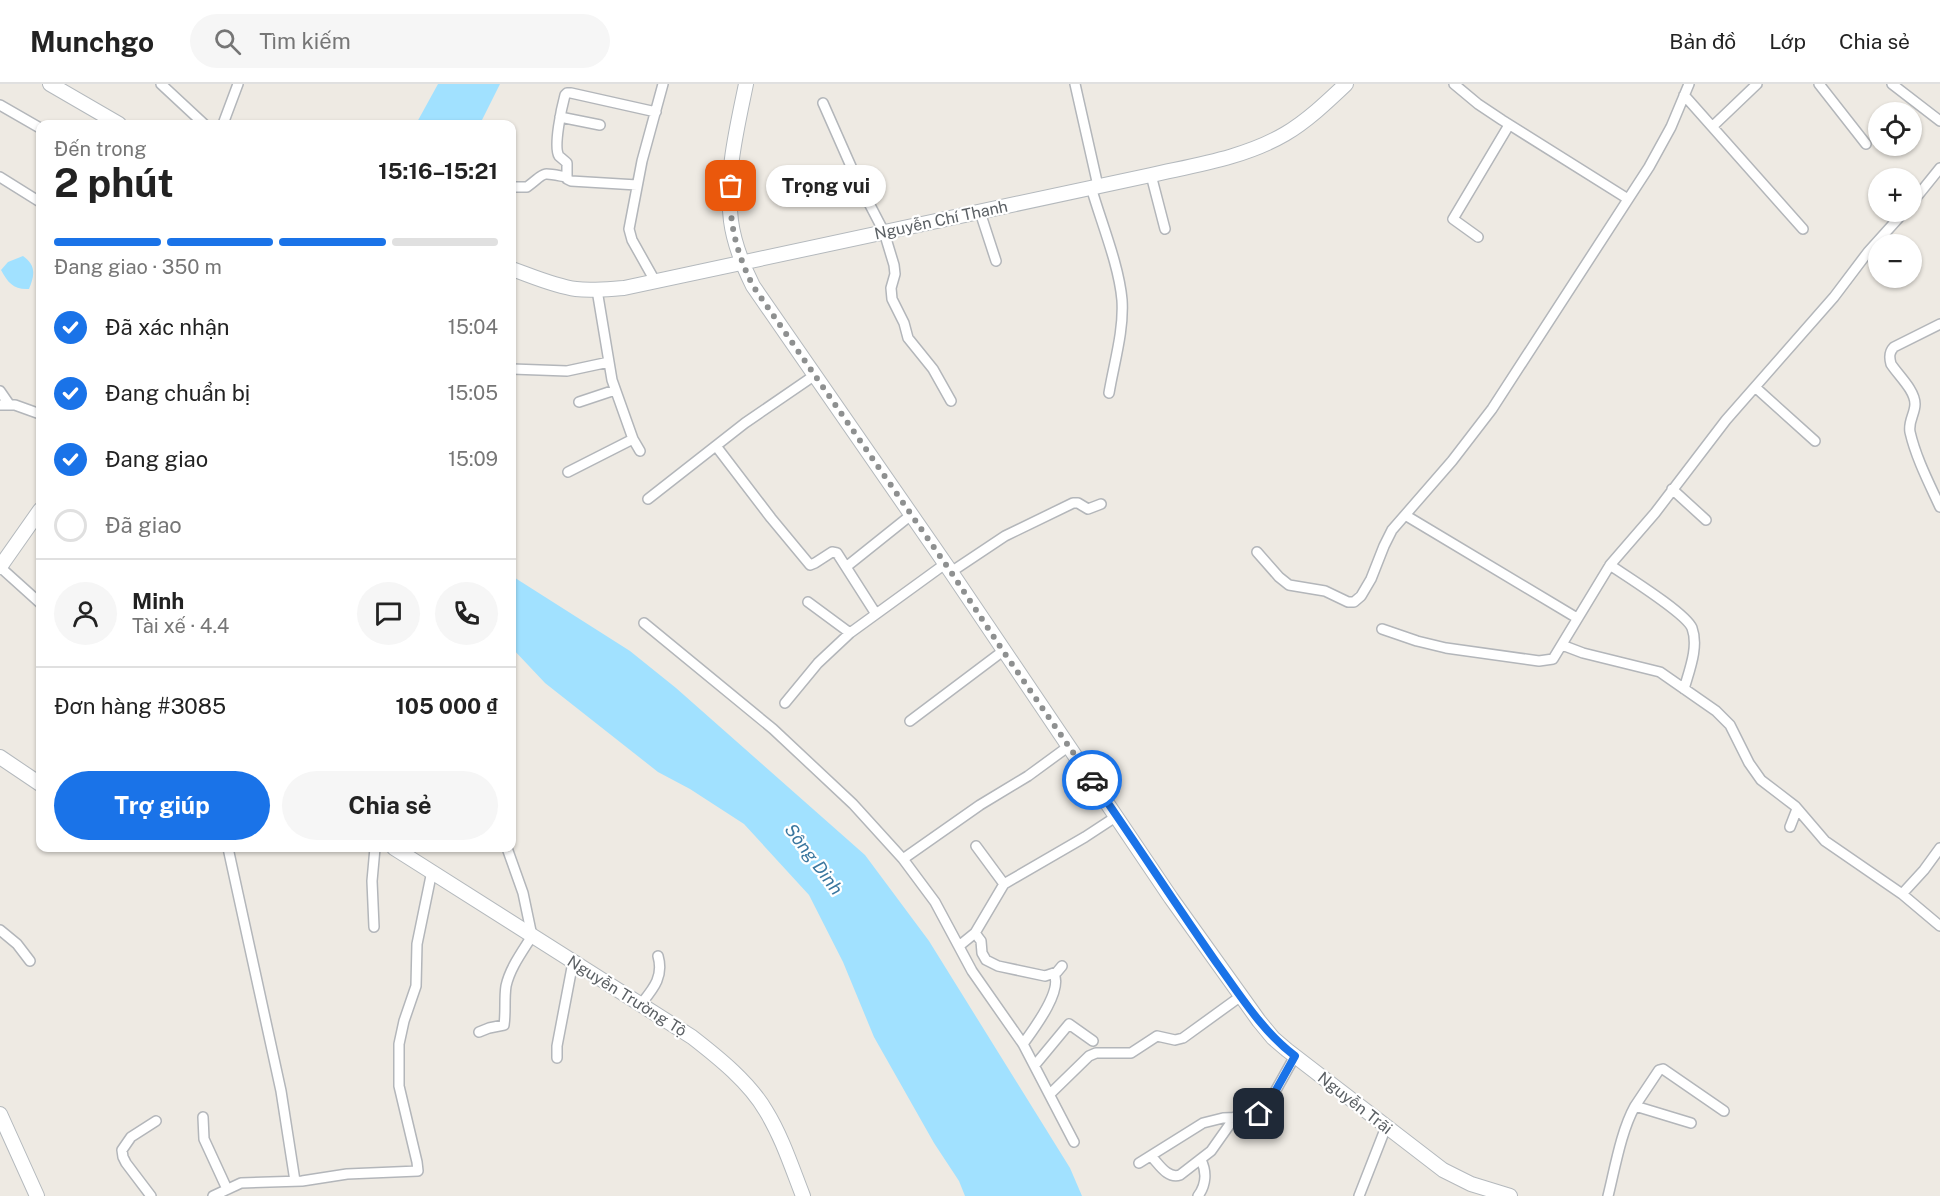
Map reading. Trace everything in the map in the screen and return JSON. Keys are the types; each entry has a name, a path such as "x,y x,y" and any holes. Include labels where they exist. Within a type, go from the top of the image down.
{"main road":[{"path":"50,84 111,120"},
{"name":"Nguyễn Trãi","path":"746,84 736,139 730,198 734,236 753,286 948,568 1171,898 1267,1031 1295,1056 1429,1161 1451,1175 1489,1193 1510,1196"},
{"name":"Nguyễn Chí Thanh","path":"516,270 567,287 597,290 624,288 1151,175 1236,155 1270,142 1298,126 1346,84"},
{"path":"0,567 36,516"},
{"path":"0,757 36,781"},
{"name":"Nguyễn Trường Tộ","path":"401,852 692,1037 710,1051 760,1101 776,1130 803,1196"},
{"path":"0,1114 37,1196"}],"street":[{"path":"161,84 200,120"},
{"path":"224,120 238,84"},
{"path":"655,281 630,235 630,224 642,160 663,84"},
{"path":"1075,84 1094,187 1122,301 1120,331 1109,393"},
{"path":"1454,84 1509,125 1628,199"},
{"path":"1257,552 1279,578 1289,585 1325,591 1352,602 1358,600 1365,590 1388,538 1492,409 1628,199 1660,148 1689,84"},
{"path":"1713,126 1757,84"},
{"path":"1819,84 1866,144"},
{"path":"1892,84 1940,121"},
{"path":"566,177 567,163 558,152 560,117 565,95 568,93 656,112"},
{"path":"1684,95 1803,229"},
{"path":"823,103 884,232 894,265 892,299 904,323 908,338 933,369 951,401"},
{"path":"0,105 36,126"},
{"path":"560,117 600,125"},
{"path":"1478,237 1453,219 1509,125"},
{"path":"1922,190 1940,168"},
{"path":"516,187 527,187 545,173 566,177 571,181 638,185"},
{"path":"1151,175 1165,229"},
{"path":"0,177 36,200"},
{"path":"980,212 996,261"},
{"path":"1382,630 1446,648 1544,662 1553,659 1610,565 1726,420 1834,297 1868,252 1895,222"},
{"path":"597,290 615,390 640,452"},
{"path":"1940,324 1894,347 1890,351 1889,358 1914,400 1915,408 1910,421 1910,431 1940,507"},
{"path":"516,369 567,371 609,363"},
{"path":"648,499 745,423 815,375"},
{"path":"1755,387 1815,441"},
{"path":"579,402 615,390"},
{"path":"0,391 5,404 36,413"},
{"path":"568,472 633,438"},
{"path":"716,446 810,565 832,552 837,553 876,614"},
{"path":"1672,489 1706,520"},
{"path":"785,703 818,663 850,633 948,568 1005,536 1073,503 1078,503 1088,509 1101,504"},
{"path":"846,567 911,515"},
{"path":"1405,515 1577,618"},
{"path":"1610,565 1690,625 1694,638 1684,689"},
{"path":"0,567 36,599"},
{"path":"808,602 850,633"},
{"path":"644,623 773,729 853,804 903,859 935,902 972,971 1023,1044 1074,1142"},
{"path":"1562,645 1583,653 1655,670 1724,718 1761,780 1797,809 1825,841 1902,894 1940,926"},
{"path":"910,721 1003,651"},
{"path":"903,859 1069,746"},
{"path":"1790,827 1797,809"},
{"path":"959,946 975,933 1004,884 1117,816"},
{"path":"976,846 1004,884"},
{"path":"1902,894 1930,863 1940,848"},
{"path":"229,852 282,1091 295,1181"},
{"path":"374,927 372,881 375,852"},
{"path":"479,1032 504,1025 506,987 509,977 532,936 523,893 508,852"},
{"path":"213,1196 236,1184 253,1181 295,1181 347,1174 418,1171 399,1086 399,1044 416,986 417,944 432,871"},
{"path":"0,930 30,961"},
{"path":"975,933 981,941 984,958 991,964 1045,976 1054,974 1062,966"},
{"path":"640,1004 657,984 660,975 658,956"},
{"path":"557,1058 557,1046 573,962"},
{"path":"1023,1044 1047,1008 1056,984 1054,974"},
{"path":"1050,1094 1089,1056 1096,1053 1131,1053 1157,1036 1175,1040 1183,1038 1200,1028 1241,996"},
{"path":"1035,1065 1069,1024 1093,1041"},
{"path":"1139,1163 1203,1123 1235,1117 1251,1117 1262,1111 1295,1056"},
{"path":"1608,1196 1625,1132 1635,1106 1659,1070 1663,1069 1724,1111"},
{"path":"1635,1106 1691,1123"},
{"path":"203,1117 204,1139 227,1189"},
{"path":"1151,1156 1169,1175 1176,1177 1201,1160 1211,1150 1235,1117"},
{"path":"151,1196 126,1163 122,1150 131,1137 156,1121"},
{"path":"1359,1196 1386,1127"},
{"path":"1198,1196 1205,1185 1205,1170 1201,1160"}],"water":[{"path":"438,84 500,84 482,120 418,120"},
{"path":"23,256 30,263 33,271 29,289 12,285 1,270 8,262"},
{"name":"Sông Dinh","path":"516,579 630,651 676,688 865,855 929,941 1070,1168 1082,1196 965,1196 959,1181 934,1143 874,1037 843,962 809,895 744,824 690,789 658,772 545,683 516,652"}],"way so far":[{"path":"731,186 730,214 734,236 753,286 1092,780"}],"place":[{"name":"Trọng vui","path":"731,186"}],"route":[{"path":"1092,780 1171,898 1250,1009 1273,1038 1295,1056 1259,1114"}]}
